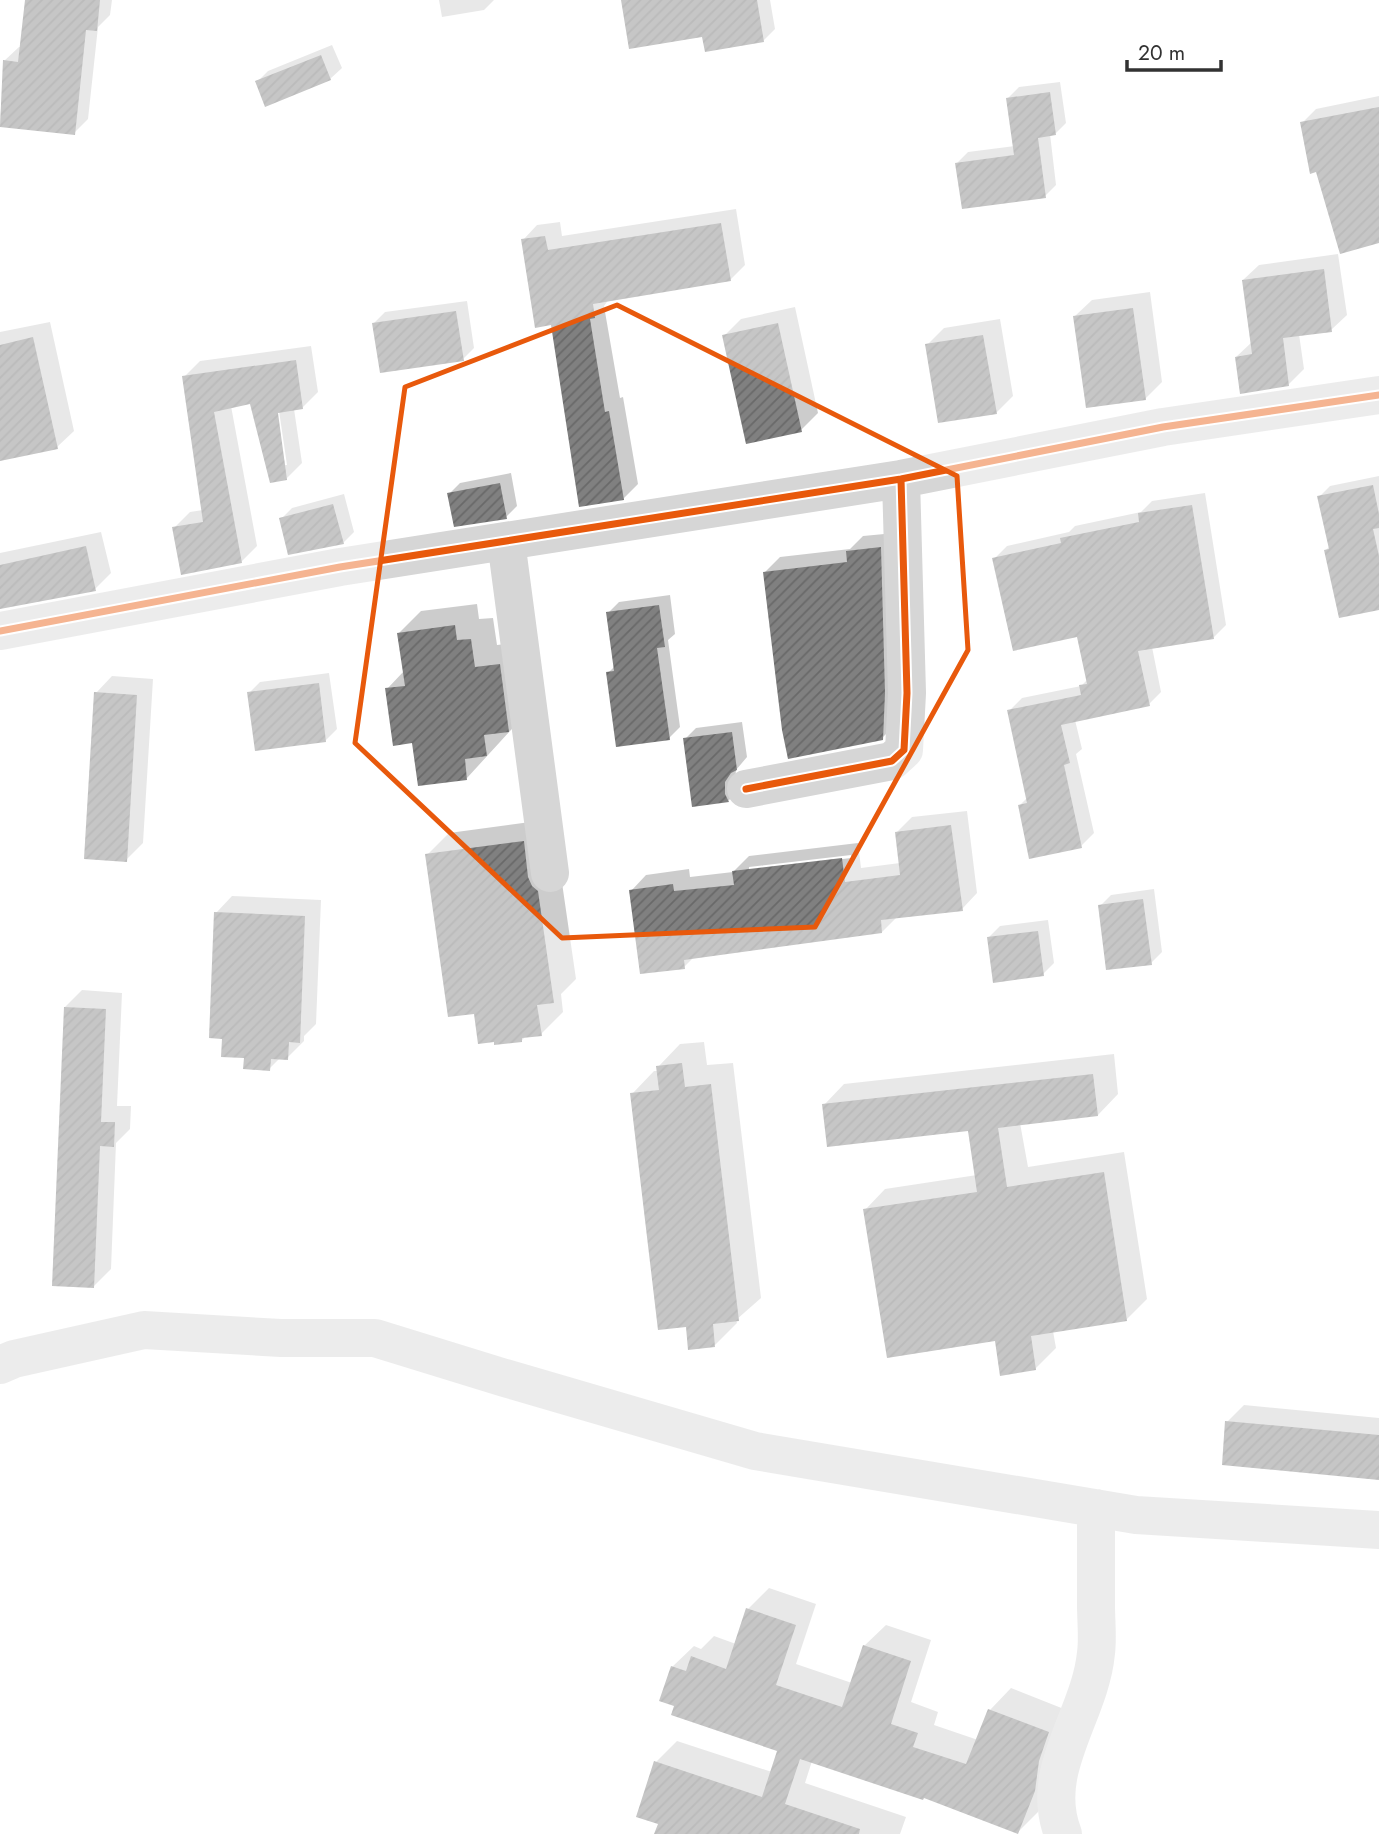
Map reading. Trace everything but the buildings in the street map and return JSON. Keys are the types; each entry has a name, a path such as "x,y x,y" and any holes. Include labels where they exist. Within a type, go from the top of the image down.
{"street":[{"path":"0,631 340,567 901,479 1163,427 1379,395"},
{"path":"746,789 892,761 904,750 907,693 901,479"},
{"path":"506,541 550,873"},
{"path":"0,1365 14,1359 144,1330 281,1338 375,1338 755,1451 1136,1515 1379,1530"},
{"path":"1063,1834 1058,1822 1055,1796 1063,1754 1082,1709 1096,1654 1096,1508"}],"highlighted area":[{"path":"617,305 957,476 968,650 815,927 562,938 355,743 405,387"}],"cycle path":[{"path":"0,631 340,567 901,479 1163,427 1379,395"},
{"path":"746,789 892,761 904,750 907,693 901,479"}]}
